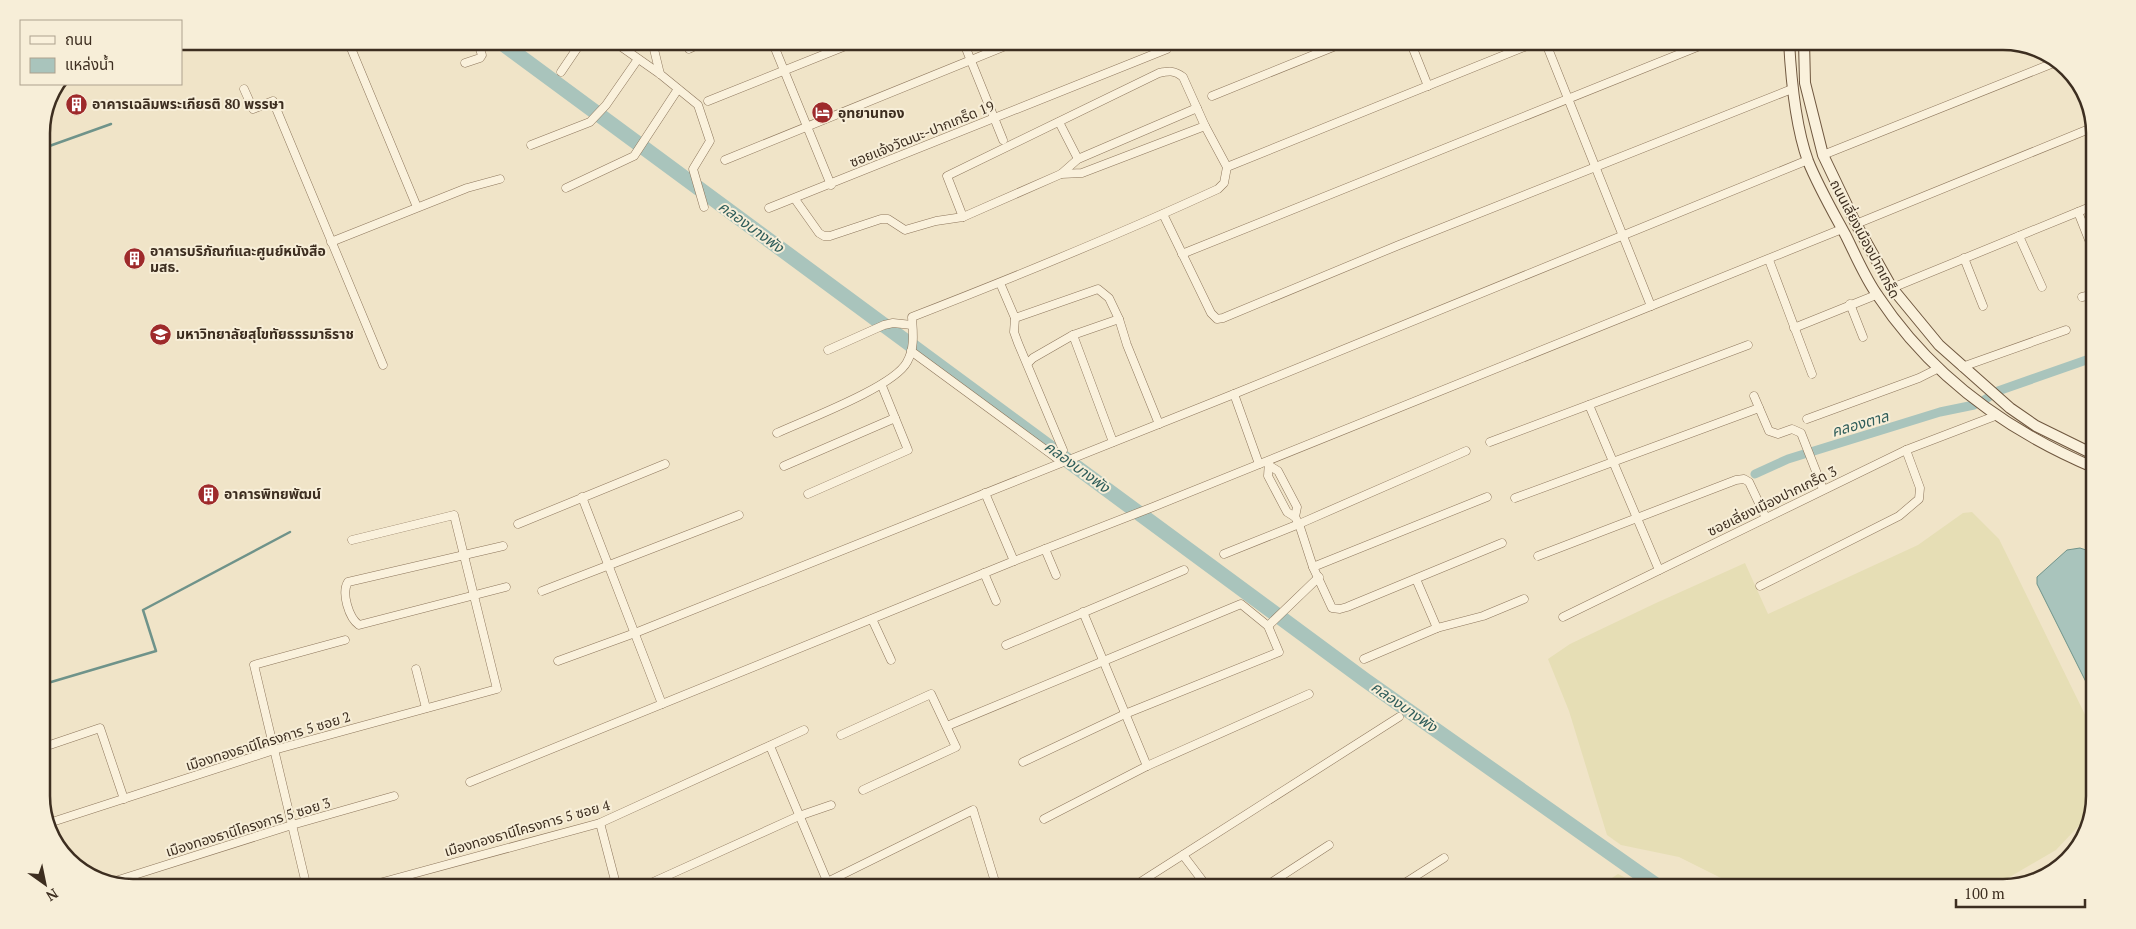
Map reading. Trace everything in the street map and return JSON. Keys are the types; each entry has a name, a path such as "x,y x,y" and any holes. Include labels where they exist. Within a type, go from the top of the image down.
{"main road":[{"name":"ถนนเลี่ยงเมืองปากเกร็ด","path":"1790,50 1792,88 1808,160 1876,295 1906,335 1938,368 1995,416 2025,435 2086,464"},
{"name":"ถนนเลี่ยงเมืองปากเกร็ด","path":"1804,50 1805,82 1823,155 1856,224 1892,288 1939,345 2010,408 2036,426 2086,451"}],"street":[{"path":"352,50 417,207"},
{"path":"465,63 480,58 482,55 480,50"},
{"path":"561,72 576,50"},
{"path":"626,50 660,74 698,105 710,141 694,169 704,208"},
{"path":"654,50 660,74"},
{"path":"776,50 830,185"},
{"path":"708,101 836,50"},
{"path":"967,50 1003,140"},
{"path":"725,160 997,50"},
{"name":"ซอยแจ้งวัฒนะ-ปากเกร็ด 19","path":"769,208 1163,50"},
{"path":"1212,96 1326,50"},
{"path":"1414,50 1428,86"},
{"path":"1227,167 1517,50"},
{"path":"1549,50 1597,166 1651,306"},
{"path":"1182,254 1570,100 1690,50"},
{"path":"531,145 590,122 606,105 638,59"},
{"path":"1823,155 2050,64"},
{"path":"777,433 882,386 907,363 914,342 912,317 1000,283 1218,189 1224,183 1227,167 1205,126 1183,77 1176,72 1170,71 1159,74 947,176 963,217"},
{"path":"1163,214 1211,313 1217,319 1223,318 1792,88"},
{"path":"244,89 253,109 273,101 383,365"},
{"path":"566,188 634,156 678,89"},
{"path":"796,202 819,233 824,236 830,236 882,218 888,219 906,230 936,221 963,217 1061,174 1078,159 1198,108"},
{"path":"1059,122 1078,159"},
{"path":"1061,174 1082,173 1205,126"},
{"path":"1856,224 2086,130"},
{"path":"558,661 635,633 1234,394 1808,160"},
{"path":"331,242 467,188 500,179"},
{"path":"1892,288 2086,209"},
{"path":"2078,212 2086,232"},
{"path":"470,782 1014,561 1259,464 1270,464 1842,229"},
{"path":"2019,236 2042,287"},
{"path":"1964,258 1983,306"},
{"path":"1769,260 1812,374"},
{"path":"1000,283 1015,318 1014,332 1063,450"},
{"path":"1015,318 1098,289 1109,298 1119,319 1127,345 1159,424"},
{"path":"1794,328 1876,295"},
{"path":"2082,297 2086,296"},
{"path":"1850,304 1863,337"},
{"path":"1028,363 1032,358 1073,335 1119,319"},
{"path":"828,350 881,326 893,323 912,325"},
{"path":"1962,367 2066,330"},
{"path":"1073,335 1113,442"},
{"path":"1490,442 1748,345"},
{"path":"911,351 1062,462"},
{"path":"1807,419 1919,378 1938,368"},
{"path":"808,494 908,450 882,386"},
{"path":"1234,394 1259,464"},
{"path":"1754,396 1767,428 1773,433 1778,434 1792,429 1801,433 1823,489"},
{"path":"1589,405 1659,570"},
{"path":"1515,498 1759,408"},
{"name":"ซอยเลี่ยงเมืองปากเกร็ด 3","path":"1563,617 1906,450 1995,416"},
{"path":"784,466 895,418"},
{"path":"1224,554 1297,520 1466,450"},
{"path":"1760,586 1899,516 1919,499 1920,488 1906,450"},
{"path":"518,524 665,464"},
{"path":"1270,464 1268,476 1287,512 1297,520 1313,568 1326,599 1332,608 1340,609 1502,543"},
{"path":"1538,556 1736,480 1744,479 1749,482 1766,518"},
{"path":"986,493 1014,561"},
{"path":"582,497 662,704"},
{"path":"1313,568 1486,497"},
{"path":"352,540 454,515 474,595"},
{"path":"542,591 739,515"},
{"path":"503,546 348,582 345,588 347,603 354,621 359,625 506,587"},
{"path":"1045,549 1056,575"},
{"path":"1006,644 1184,570"},
{"path":"984,574 996,601"},
{"path":"1268,626 1318,577"},
{"path":"1416,579 1436,628"},
{"name":"เมืองทองธานีโครงการ 5 ซอย 2","path":"54,821 274,750 497,689 474,595"},
{"path":"1364,659 1436,628 1483,616 1524,599"},
{"path":"947,726 1241,604 1268,626 1279,652 1125,714 1023,762"},
{"path":"1083,612 1147,766"},
{"path":"872,619 891,660"},
{"path":"305,879 254,664 345,640"},
{"path":"416,669 426,708"},
{"path":"841,735 930,694 956,747 862,790"},
{"path":"1044,819 1147,766 1309,694"},
{"path":"1145,879 1398,717"},
{"path":"50,745 100,728 124,799"},
{"name":"เมืองทองธานีโครงการ 5 ซอย 4","path":"394,879 600,823 804,730"},
{"path":"770,746 826,879"},
{"name":"เมืองทองธานีโครงการ 5 ซอย 3","path":"125,878 292,825 394,796"},
{"path":"660,879 799,816 831,805"},
{"path":"840,879 972,810 994,879"},
{"path":"600,823 615,879"},
{"path":"1277,879 1329,845"},
{"path":"1183,855 1201,879"},
{"path":"1411,879 1444,858"}],"shaded area":[{"path":"1972,512 1999,539 2086,717 2086,796 2084,812 2081,823 2056,850 2007,879 2003,879 1723,879 1679,857 1621,845 1607,835 1569,711 1548,659 1570,644 1745,563 1768,614 1918,545 1963,513"},
{"path":"1618,874 1628,879 1610,879"}],"water":[{"path":"2080,548 2086,550 2086,682 2037,584 2037,577 2067,550"}],"waterway":[{"name":"คลองบางพัง","path":"511,50 1365,680 1647,879"},
{"path":"50,146 111,124"},
{"name":"คลองตาล","path":"1998,391 2086,360"},
{"name":"คลองตาล","path":"1984,400 1989,397"},
{"name":"คลองตาล","path":"1755,474 1788,459 1940,412 1974,405"},
{"path":"50,682 156,651 143,610 290,532"}],"place":[{"name":"อาคารเฉลิมพระเกียรติ 80 พรรษา","path":"76,104"},
{"name":"อุทยานทอง","path":"822,113"},
{"name":"อาคารบริภัณฑ์และศูนย์หนังสือ มสธ.","path":"134,259"},
{"name":"มหาวิทยาลัยสุโขทัยธรรมาธิราช","path":"160,334"},
{"name":"อาคารพิทยพัฒน์","path":"208,494"}]}
